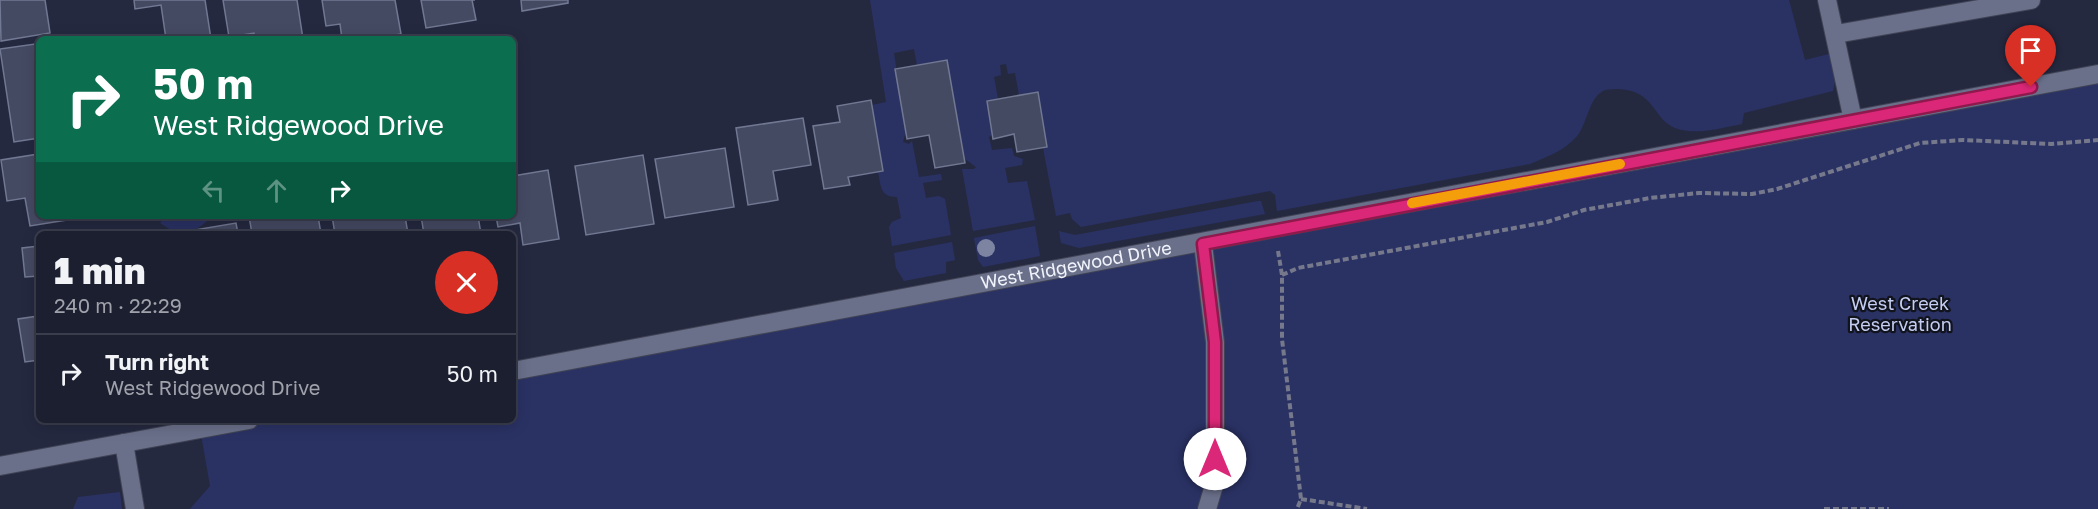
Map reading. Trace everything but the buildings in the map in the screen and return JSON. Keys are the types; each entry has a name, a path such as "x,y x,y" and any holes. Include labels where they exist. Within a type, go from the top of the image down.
{"street":[{"path":"1827,0 1853,120"},
{"path":"1836,34 2031,0"},
{"name":"West Ridgewood Drive","path":"516,370 1203,244 2098,74"},
{"path":"1203,244 1215,342 1215,482 1207,509"},
{"path":"0,466 233,423"},
{"path":"124,443 135,509"}],"path":[{"path":"1282,275 1298,268 1547,222 1584,210 1650,198 1699,194 1752,194 1777,189 1920,143 1963,140 2002,144 2051,144 2098,140"},
{"path":"1278,252 1282,275 1282,339 1300,499 1297,509"},
{"path":"1300,499 1367,509"},
{"path":"1824,509 1889,509"}],"green space":[{"path":"870,0 1789,0 1805,60 1829,54 1835,81 1833,91 1744,113 1742,124 1702,131 1686,131 1670,125 1641,95 1619,89 1607,90 1599,93 1595,98 1581,131 1572,141 1555,153 1530,164 1277,211 1275,195 1270,191 1081,227 1072,219 1070,213 1056,216 1043,148 1047,147 1038,92 1019,95 1015,73 1008,74 1006,64 1000,65 1001,75 994,77 998,99 987,101 992,135 989,137 992,150 1012,148 1014,156 1023,159 1022,165 1005,168 1008,183 1027,181 1035,220 973,231 962,169 976,167 965,159 947,60 917,65 914,49 894,53 906,131 903,142 909,144 912,141 919,177 941,174 942,180 923,183 926,198 939,196 945,199 951,235 892,246 889,227 892,222 901,218 897,197 884,193 878,172 883,171 872,105 886,102"},
{"name":"West Creek Reservation","path":"2098,79 2098,509 190,509 210,486 201,434 261,423 516,423 516,375"},
{"path":"1261,201 1265,214 1079,248 1061,243 1059,231 1075,235"},
{"path":"164,219 209,219 190,231 175,231 160,223"},
{"path":"1035,226 1040,256 983,267 978,260 974,238"},
{"path":"952,242 955,260 946,262 946,273 904,281 896,268 894,253"},
{"path":"120,492 122,509 73,509 78,497"}],"slow traffic":[{"path":"1412,203 1620,164"}],"route":[{"path":"1215,459 1215,342 1203,244 2031,87"}]}
